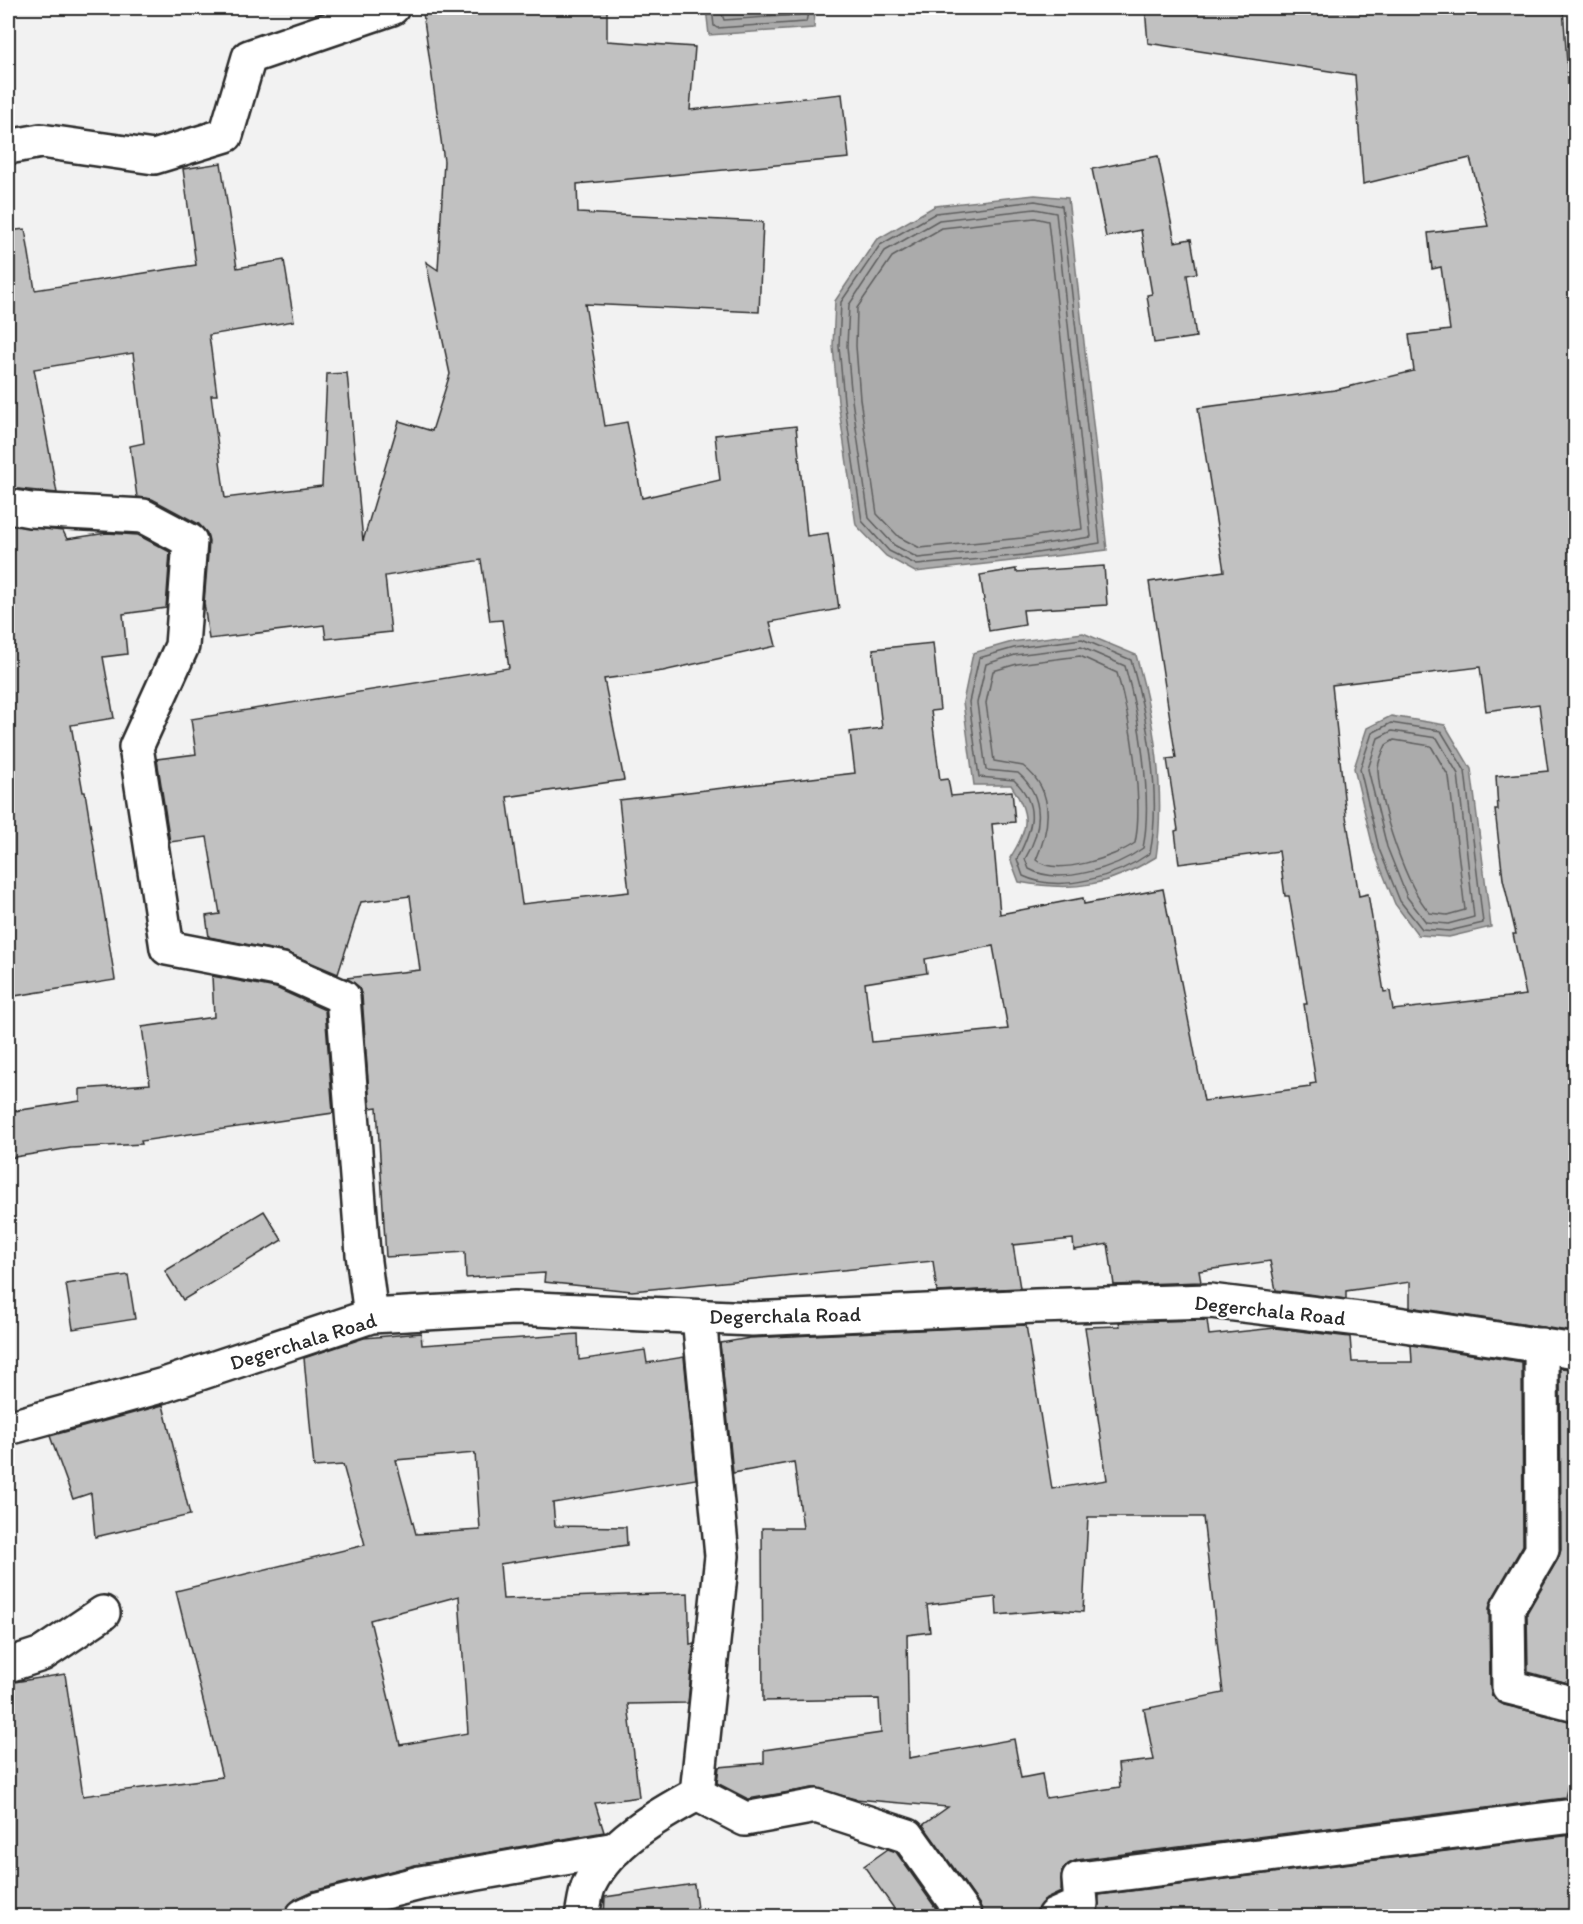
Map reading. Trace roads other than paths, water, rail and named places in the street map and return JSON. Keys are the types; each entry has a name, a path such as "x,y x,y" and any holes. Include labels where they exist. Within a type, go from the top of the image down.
{"street":[{"path":"8,147 40,141 154,157 226,135 249,57 392,8"},
{"path":"8,506 30,510 143,516 190,541 182,646 136,747 167,948 282,970 343,997 363,1254 371,1317"},
{"name":"Degerchala Road","path":"8,1428 164,1385 371,1317 515,1308 752,1319 1036,1306 1210,1301 1575,1350"},
{"path":"697,1794 722,1556 699,1317"},
{"path":"1541,1345 1542,1550 1508,1608 1509,1687 1575,1704"},
{"path":"8,1665 42,1654 103,1613"},
{"path":"582,1917 588,1885 616,1849 650,1820 697,1794"},
{"path":"697,1794 745,1819 816,1806 909,1836 965,1917"},
{"path":"1054,1917 1081,1904 1079,1879 1575,1814"},
{"path":"303,1917 318,1909 420,1883 616,1849"}],"water":[{"path":"706,8 815,8 814,28 709,35"},
{"path":"1035,195 1068,198 1107,550 915,572 886,556 856,525 838,402 833,346 835,301 876,240 935,206"},
{"path":"1083,633 1136,655 1157,755 1160,807 1156,857 1122,875 1090,884 1057,886 1019,882 1010,858 1024,830 1022,805 1011,785 974,785 963,702 973,653 1012,642"},
{"path":"1391,716 1445,725 1471,769 1491,927 1449,937 1418,935 1395,904 1374,851 1354,768 1367,728"}]}
